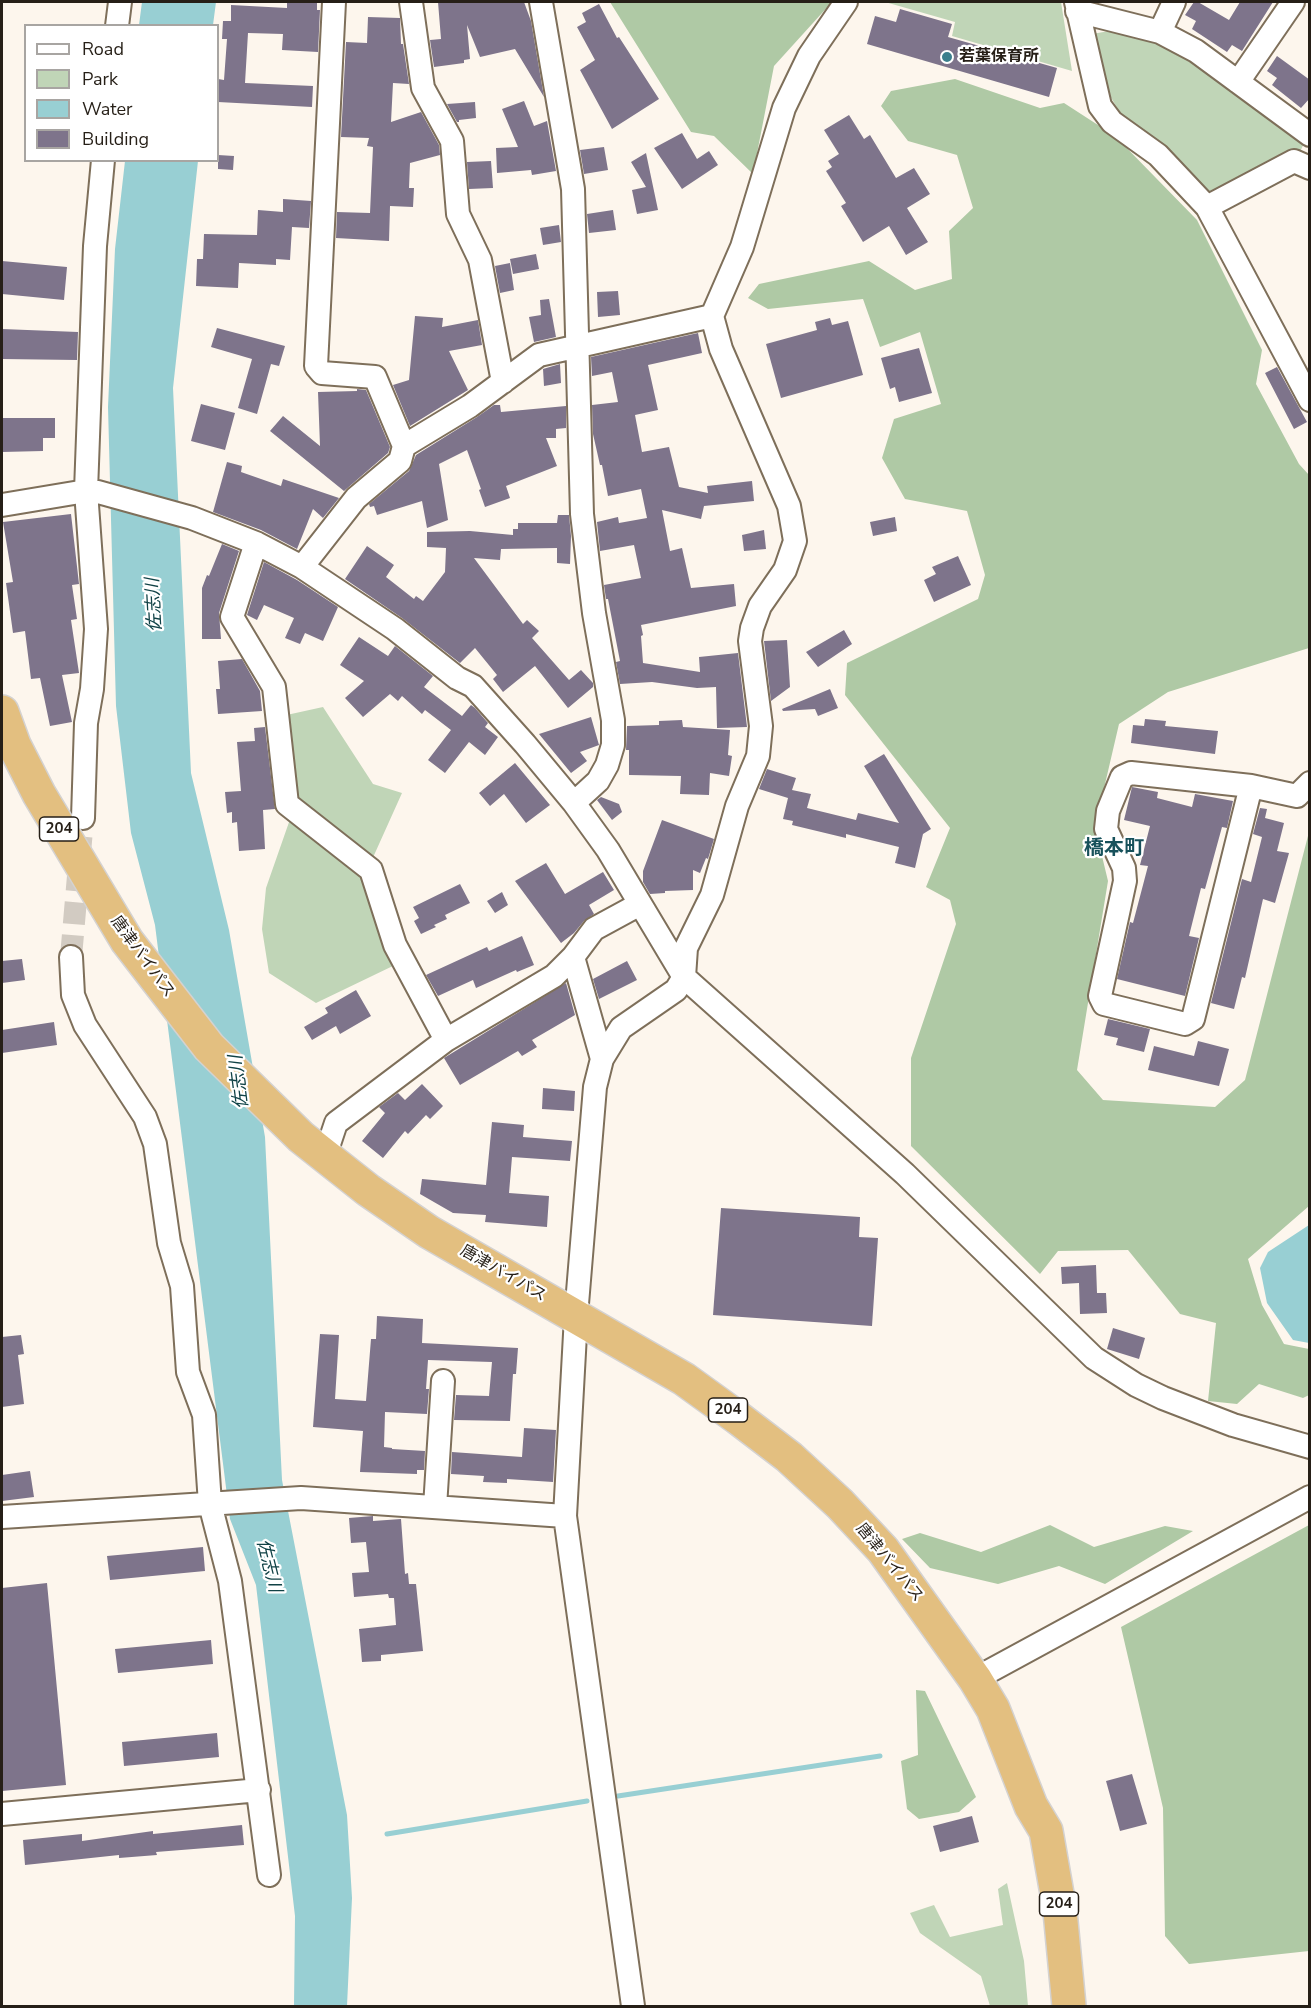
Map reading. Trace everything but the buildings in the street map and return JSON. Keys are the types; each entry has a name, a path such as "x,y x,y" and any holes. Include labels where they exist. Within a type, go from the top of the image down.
{"highway":[{"name":"唐津バイパス","path":"2,712 14,745 39,794 127,941 209,1047 313,1146 368,1190 429,1232 684,1379 789,1457 840,1504 883,1550 975,1679 993,1709 1031,1806 1046,1831 1060,1911 1069,2007"},
{"name":"唐津バイパス","path":"1031,1806 1031,1834 1045,1911 1053,2007"}],"street":[{"path":"117,24 120,2"},
{"path":"302,567 356,498 400,461 404,446 375,377 322,373 316,366 334,2"},
{"path":"411,2 423,88 452,141 458,214 480,260 502,382"},
{"path":"541,2 573,189 582,514 594,613 613,728 613,745 607,765 598,781 574,804"},
{"path":"633,2007 565,1516 576,1316 595,1087 602,1059 621,1028 676,990 684,977 686,948 712,895 737,806 758,756 761,726 750,641 752,628 760,606 785,570 795,541 789,506 721,350 712,316 742,247 784,108 809,56 846,2"},
{"path":"1160,32 1174,2"},
{"path":"1238,82 1293,2"},
{"path":"1076,6 1160,32 1196,51 1310,135"},
{"path":"1076,6 1100,106 1112,122 1158,155 1207,207 1310,400"},
{"path":"1207,207 1294,161 1310,168"},
{"path":"83,818 86,723 92,689 96,630 92,492 95,246 103,162"},
{"path":"404,446 470,406 539,355 712,316"},
{"path":"2,505 92,492 192,518 256,543 302,567 395,629 457,678 473,686 525,744 608,850 684,977 905,1174 1094,1358 1136,1385 1163,1398 1233,1425 1310,1447"},
{"path":"256,543 232,617 274,687 287,804 371,870 395,945 446,1040"},
{"path":"1251,786 1193,1019 1185,1024 1104,1004 1100,996 1125,881 1124,868 1106,830 1108,812 1122,777 1131,773 1251,786 1297,796 1310,783"},
{"path":"313,1146 336,1123 446,1040 554,976 573,957 594,929 640,904"},
{"path":"71,957 73,995 85,1026 145,1118 155,1144 169,1243 182,1286 188,1372 204,1415 220,1503 269,1875"},
{"path":"573,957 602,1059"},
{"path":"435,1507 443,1381"},
{"path":"975,1679 1310,1497"},
{"path":"2,1517 301,1498 565,1516"},
{"path":"2,1814 259,1790"}],"green space":[{"path":"610,2 832,2 774,66 753,174 714,136 691,132"},
{"path":"885,2 1061,2 1072,71 952,36 955,22"},
{"path":"1115,30 1169,42 1305,141 1300,152 1211,195 1161,146 1121,114 1110,96 1092,34"},
{"path":"955,79 1040,108 1064,103 1115,136 1197,220 1262,350 1256,384 1299,464 1309,475 1309,648 1168,692 1119,724 1095,827 1108,881 1077,1070 1103,1100 1215,1107 1245,1080 1309,832 1309,1206 1248,1259 1262,1305 1284,1344 1309,1349 1309,1395 1303,1398 1259,1384 1237,1404 1208,1401 1216,1323 1180,1314 1128,1250 1058,1251 1040,1274 911,1146 911,1058 956,924 950,900 926,887 950,828 845,695 847,663 978,599 985,575 967,511 905,499 882,458 894,419 941,404 920,332 880,347 863,299 768,309 748,298 759,284 869,261 915,290 952,279 949,231 973,208 957,155 908,141 881,106 891,91"},
{"path":"323,707 373,784 402,793 366,873 397,964 316,1003 269,973 262,929 266,888 295,805 282,716"},
{"path":"1050,1525 1094,1547 1165,1526 1193,1531 1105,1584 1059,1566 998,1584 930,1568 902,1539 920,1533 981,1552"},
{"path":"1309,1525 1309,1951 1189,1964 1165,1936 1163,1808 1121,1627"},
{"path":"916,1690 925,1691 976,1797 959,1812 919,1819 907,1809 901,1761 918,1755"},
{"path":"1007,1883 1024,1961 1028,2006 990,2006 981,1976 920,1933 910,1913 934,1905 950,1937 1003,1925 998,1889"}],"water":[{"path":"142,2 216,2 213,24 139,24"},
{"name":"佐志川","path":"125,162 198,162 173,388 191,773 229,930 265,1137 282,1480 347,1815 352,1898 347,2006 294,2006 295,1916 256,1585 230,1519 155,925 131,833 116,706 108,407 115,249"},
{"path":"1309,1225 1309,1343 1293,1340 1267,1303 1260,1268 1268,1252"}],"waterway":[{"path":"618,1796 880,1756"},
{"path":"387,1834 587,1801"}],"tunnel":[{"path":"71,957 83,818"}],"place":[{"name":"若葉保育所","path":"947,57"}],"district":[{"name":"橋本町","path":"1114,849"}]}
